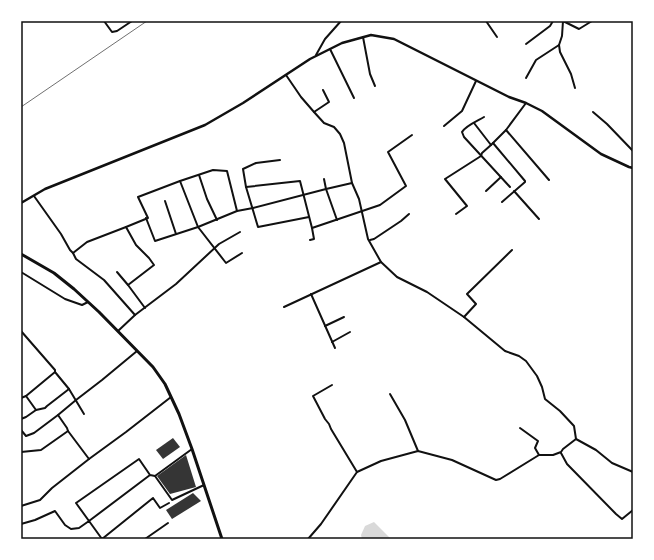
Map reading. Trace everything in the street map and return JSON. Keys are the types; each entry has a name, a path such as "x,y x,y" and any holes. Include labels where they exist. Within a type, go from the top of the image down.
{"main road":[{"path":"21,254 54,273 74,289 153,367 165,384 179,414 192,449 222,539"}],"street":[{"path":"104,21 112,32 117,31 132,21"},
{"path":"316,56 325,39 341,21"},
{"path":"486,21 497,37"},
{"path":"526,44 550,26 553,21"},
{"path":"575,88 571,74 560,52 559,45 562,36 563,21 579,29 592,21"},
{"path":"21,203 45,189 205,125 244,103 310,58 342,43 371,35 394,39 509,97 542,111 601,154 633,168"},
{"path":"363,37 370,74 374,86"},
{"path":"526,78 536,60 559,45"},
{"path":"330,49 354,98"},
{"path":"286,74 301,98 324,123 334,127 340,134 344,143 352,183 360,199 368,238 381,262 397,277 427,292 464,317 505,351 519,356 526,361 537,376 545,399 560,411 574,426 576,439"},
{"path":"444,126 462,111 476,80"},
{"path":"314,112 329,102 323,90"},
{"path":"456,214 467,206 445,179 481,156 482,153 506,130 526,103"},
{"path":"593,112 633,151"},
{"path":"484,116 474,123 464,127 462,132 464,137 510,187"},
{"path":"474,123 525,181 502,202"},
{"path":"506,130 549,180"},
{"path":"312,228 380,205 406,186 388,152 412,135"},
{"path":"280,160 256,163 243,169 246,187 258,227 309,217"},
{"path":"237,211 227,171 213,170 138,197 148,218 146,218 155,241 218,220 237,211 352,183"},
{"path":"199,175 207,199 218,220"},
{"path":"486,191 501,177"},
{"path":"324,179 337,220"},
{"path":"180,181 198,227 226,263 242,253"},
{"path":"246,187 300,181 314,239 310,240"},
{"path":"514,191 539,219"},
{"path":"34,196 61,234 76,259 104,280 135,316"},
{"path":"165,201 176,234"},
{"path":"370,240 374,239 409,214"},
{"path":"73,253 87,242 146,218"},
{"path":"126,227 136,245 154,265 128,285"},
{"path":"118,331 176,284 219,244 240,232"},
{"path":"464,317 476,304 466,294 512,250"},
{"path":"284,307 381,262"},
{"path":"21,272 65,299 82,305 88,302"},
{"path":"117,272 145,308"},
{"path":"311,294 335,348"},
{"path":"325,326 344,316"},
{"path":"21,332 55,370 69,389 84,414"},
{"path":"332,342 350,332"},
{"path":"21,430 26,436 34,433 137,351"},
{"path":"21,398 26,396 55,372"},
{"path":"332,385 312,396 325,420 329,424 358,472"},
{"path":"21,419 26,418 36,410 45,408 69,389"},
{"path":"390,394 405,420 418,452"},
{"path":"26,396 36,410"},
{"path":"21,506 40,500 52,488 171,397"},
{"path":"58,415 89,459"},
{"path":"520,428 538,440 535,448 539,455"},
{"path":"21,452 41,450 68,431"},
{"path":"308,539 321,524 358,472 381,461 418,452 452,460 496,480 539,455 553,455 561,452 576,439"},
{"path":"576,439 596,450 612,464 633,472"},
{"path":"155,476 192,449"},
{"path":"561,452 567,464 622,519 633,510"},
{"path":"169,503 160,508 153,498 102,539 76,503 139,459 150,475 155,476 172,500 204,485"},
{"path":"21,524 35,520 55,511 65,525 71,529 79,528 150,475"},
{"path":"145,539 168,523"}],"shaded area":[{"path":"374,522 391,539 362,539 361,535 365,526"}],"building":[{"path":"173,438 180,447 163,459 156,450"},
{"path":"186,455 196,487 170,494 157,476"},
{"path":"193,493 201,501 172,519 166,510"}],"railway":[{"path":"21,107 147,21"}]}
